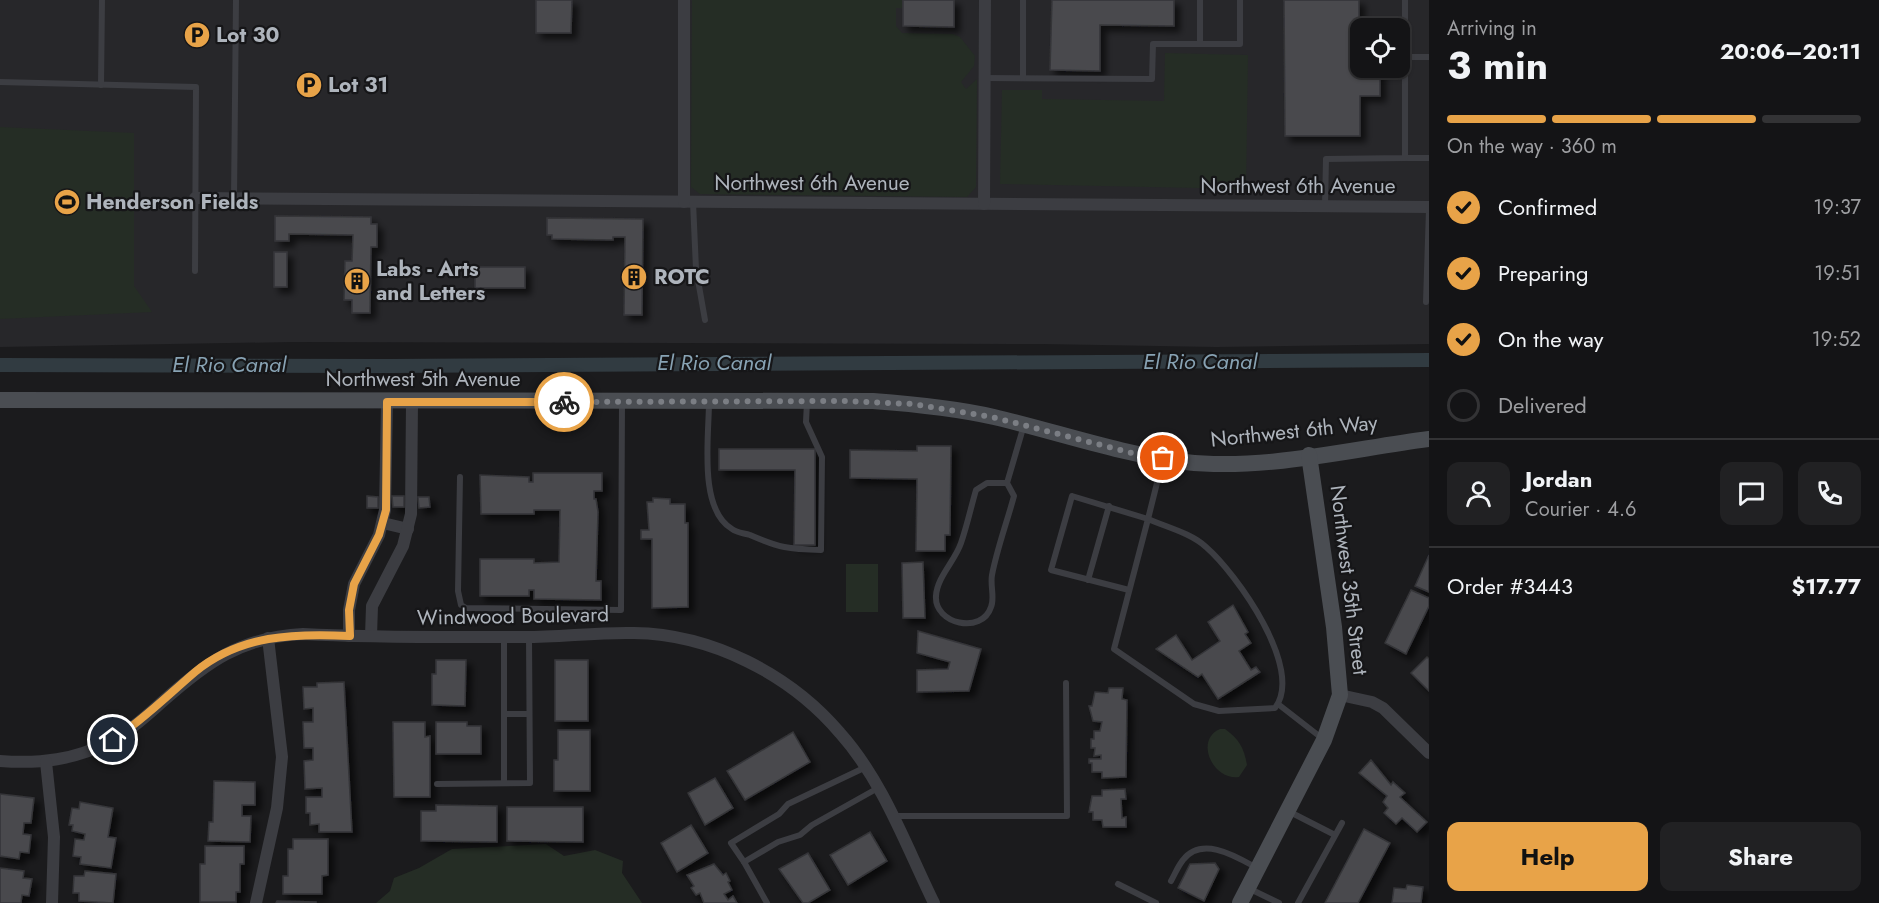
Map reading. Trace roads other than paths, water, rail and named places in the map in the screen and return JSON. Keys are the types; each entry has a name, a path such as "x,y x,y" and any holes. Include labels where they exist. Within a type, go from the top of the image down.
{"street":[{"path":"684,0 689,202"},
{"path":"984,204 985,0"},
{"name":"Northwest 6th Avenue","path":"195,198 1429,208"},
{"name":"Northwest 5th Avenue","path":"0,400 807,401 913,404 1024,424 1136,454 1163,458"},
{"path":"350,636 349,610 354,584 383,523 386,498 387,402"},
{"path":"371,636 372,606 403,546 408,529 412,499 412,402"},
{"name":"Northwest 6th Way","path":"1163,458 1220,463 1429,440"},
{"name":"Northwest 35th Street","path":"1240,903 1324,740 1340,695 1335,638 1309,455"},
{"path":"383,523 408,529"},
{"name":"Windwood Boulevard","path":"0,761 46,762 74,756 113,740 137,724 208,663 233,649 268,638 303,634 529,637 634,633 673,638 721,650 765,671 798,692 840,733 866,767 878,788 934,903"},
{"path":"256,903 281,779 281,727 268,638"},
{"path":"1340,695 1372,702 1383,708 1429,753"},
{"path":"46,762 54,837 52,903"}],"lane":[{"path":"101,85 102,0"},
{"path":"234,198 236,0"},
{"path":"1023,0 1023,78"},
{"path":"1200,0 1200,44"},
{"path":"984,78 1152,79 1153,44 1240,44 1240,0"},
{"path":"1405,0 1405,18"},
{"path":"1410,57 1429,57"},
{"path":"1405,78 1405,158"},
{"path":"0,82 196,87 195,271"},
{"path":"1326,206 1326,159 1429,158"},
{"path":"689,202 696,269 705,320"},
{"path":"1426,302 1429,208"},
{"path":"460,477 458,591 461,605 466,608 621,610 622,401"},
{"path":"709,401 708,471 710,492 718,516 731,529 770,545 822,550 822,457 806,422 807,401"},
{"path":"1007,483 987,483 976,490 961,544 936,591 938,607 949,618 958,622 975,624 982,621 992,607 992,577 1014,496 1007,483 1024,424"},
{"path":"1129,590 1051,570 1071,496 1148,519 1197,540 1239,583 1269,636 1279,660 1282,679 1278,704 1269,710 1219,711 1194,704 1114,649 1148,519 1163,458"},
{"path":"1088,580 1108,506"},
{"path":"504,637 504,783"},
{"path":"437,784 530,783 529,637"},
{"path":"892,816 1067,816 1066,683"},
{"path":"1278,704 1324,740"},
{"path":"504,714 529,714"},
{"path":"767,903 731,843 779,814 788,804 866,767"},
{"path":"744,862 778,842 800,835 812,825 878,788"},
{"path":"1287,811 1335,835"},
{"path":"1298,903 1342,823"},
{"path":"1171,881 1189,854 1202,850 1225,850 1257,868"},
{"path":"1118,884 1156,903"},
{"path":"1248,888 1279,903"}],"waterway":[{"name":"El Rio Canal","path":"0,365 389,366 1429,360"}],"place":[{"name":"Lot 30","path":"197,35"},
{"name":"Lot 31","path":"309,85"},
{"name":"Henderson Fields","path":"67,202"},
{"name":"ROTC","path":"634,277"},
{"name":"Labs - Arts and Letters","path":"357,281"}]}
